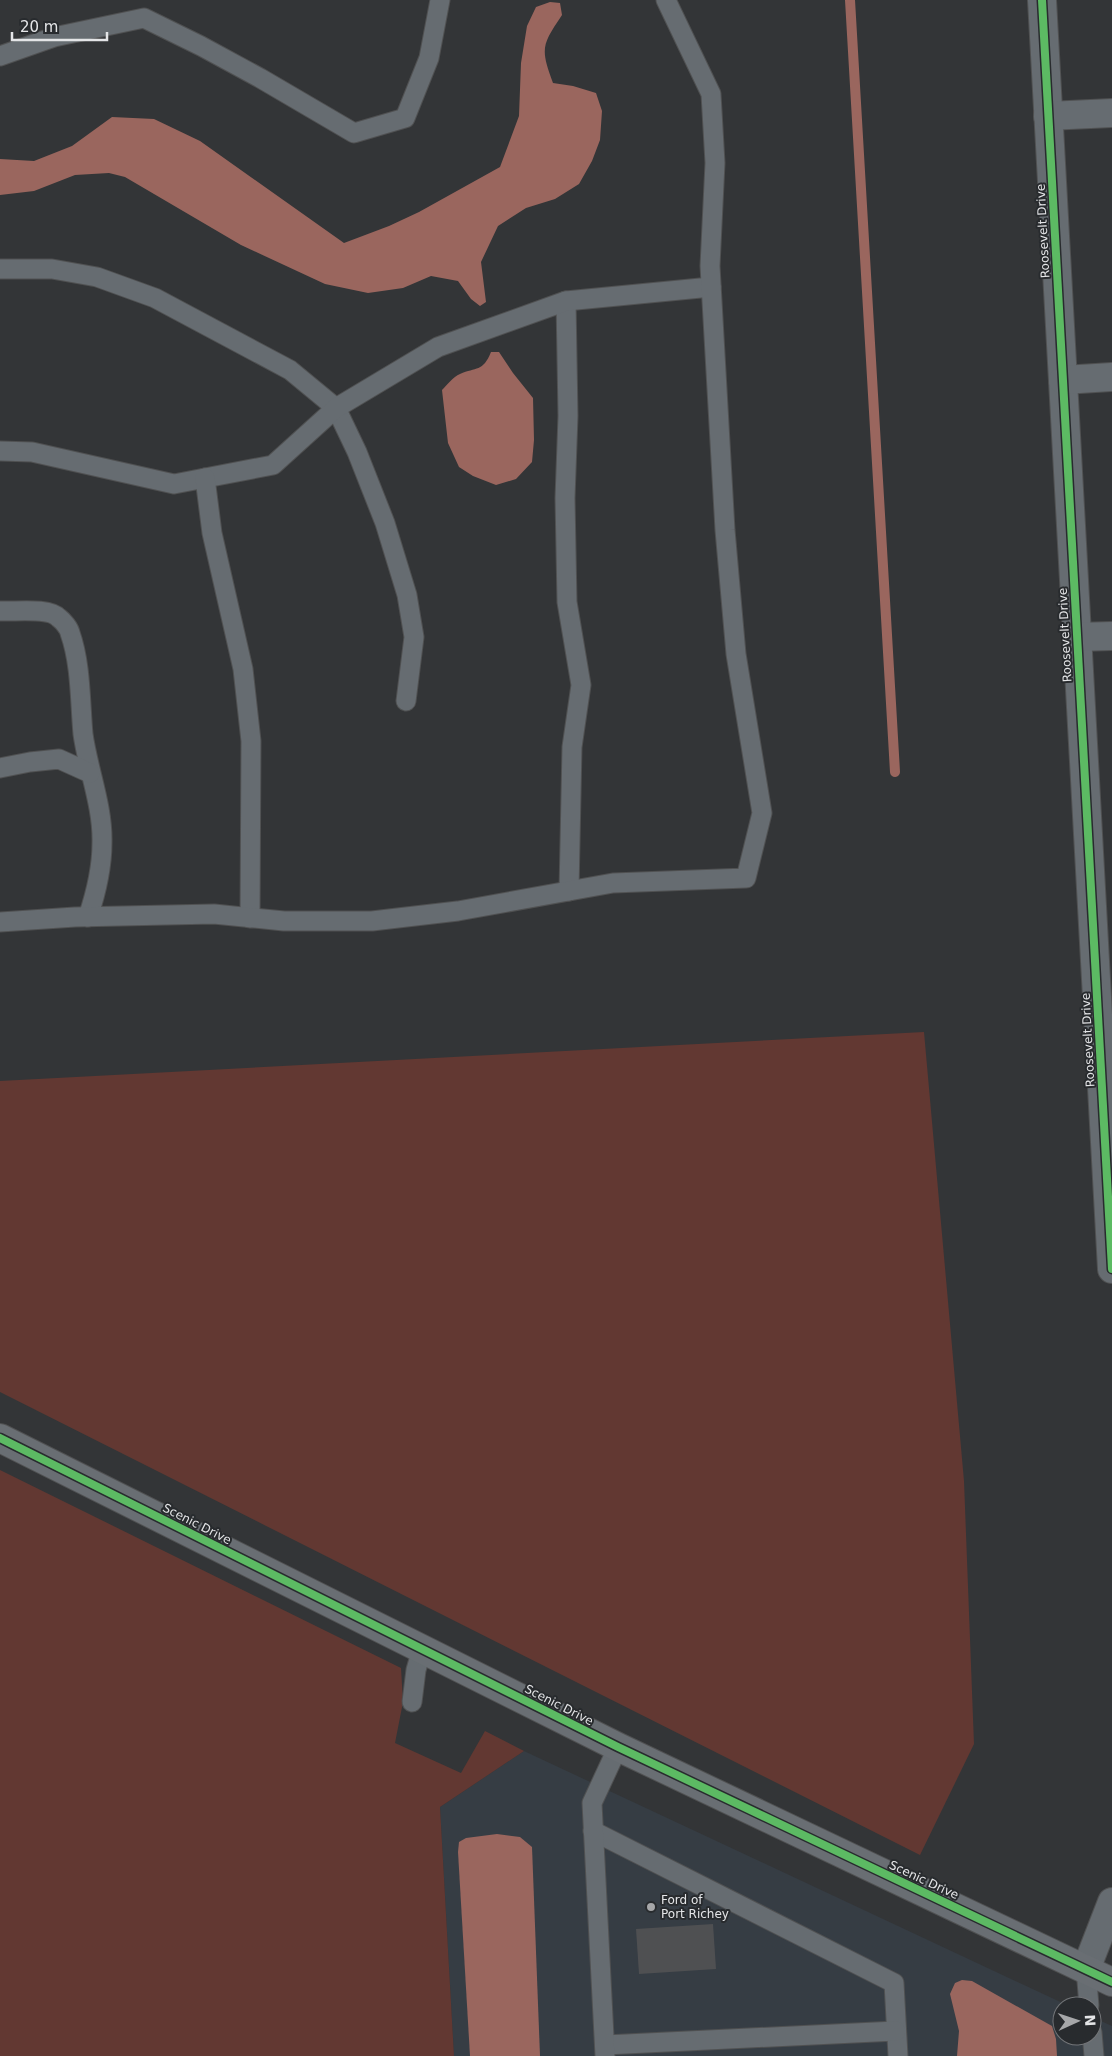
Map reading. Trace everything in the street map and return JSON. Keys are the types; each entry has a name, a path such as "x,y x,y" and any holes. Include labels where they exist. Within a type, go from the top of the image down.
{"street":[{"name":"Roosevelt Drive","path":"1042,0 1077,637 1103,957 1112,1269"},
{"path":"1048,116 1112,113"},
{"path":"1063,380 1112,377"},
{"path":"1077,637 1112,636"},
{"name":"Scenic Drive","path":"0,1438 618,1747 1112,1982"},
{"path":"1086,1969 1112,1902"}],"lane":[{"path":"0,56 54,38 144,18 243,69 354,133 405,118 429,58 440,0"},
{"path":"0,922 88,917 214,914 284,921 372,921 458,911 613,883 746,878 762,813 736,654 725,530 710,266 715,163 711,94 666,0"},
{"path":"0,269 52,268 97,277 155,298 290,370 336,408 357,452 385,523 407,595 414,637 406,701"},
{"path":"0,451 32,452 174,484 273,465 336,408 438,347 566,301 711,287"},
{"path":"566,301 568,416 564,498 567,602 581,685 572,747 569,891"},
{"path":"204,478 212,533 243,669 251,741 250,918"},
{"path":"0,611 39,611 58,616 70,631 76,660 90,774 98,803 102,842 99,873 88,917"},
{"path":"59,759 84,735"},
{"path":"0,768 59,759 90,774"},
{"path":"412,1702 416,1670 422,1649"},
{"path":"618,1747 592,1803 605,2050 896,2031"},
{"path":"593,1831 894,1983 898,2056"},
{"path":"1086,1969 1088,1996"}],"shaded area":[{"path":"550,2 560,3 562,15 550,33 545,47 546,62 553,83 573,86 596,93 602,111 600,140 592,161 579,184 555,199 526,208 498,226 481,262 486,302 480,306 471,299 458,281 431,276 403,288 368,293 325,284 241,245 125,177 109,173 75,175 34,191 0,195 0,159 34,161 72,146 112,117 154,119 200,141 344,243 419,212 500,167 519,116 521,63 527,26 536,7"},
{"path":"491,352 499,352 533,398 534,440 532,462 516,479 496,485 473,476 459,467 448,443 442,390 457,375 482,366"},
{"path":"924,1032 964,1481 974,1744 920,1855 0,1392 0,1081"},
{"path":"0,1470 401,1668 403,1702 395,1743 461,1773 485,1731 524,1751 440,1807 454,2056 0,2056"},
{"name":"Ford of Port Richey","path":"524,1751 1052,1998 1052,2046 1102,2046 1102,2022 1112,2026 1112,2056 454,2056 440,1807"},
{"path":"497,1834 520,1837 532,1847 540,2056 470,2056 458,1852 459,1842 466,1838"},
{"path":"962,1980 972,1981 1052,2026 1052,2046 1056,2046 1057,2056 957,2056 959,2031 950,1994 955,1983"}],"building":[{"path":"713,1924 716,1969 639,1974 636,1929"}],"waterway":[{"path":"850,0 895,772"}],"cycle path":[{"path":"1042,0 1112,1269"},
{"path":"0,1438 618,1747 1112,1982"}],"place":[{"name":"Ford of Port Richey","path":"651,1907"}]}
